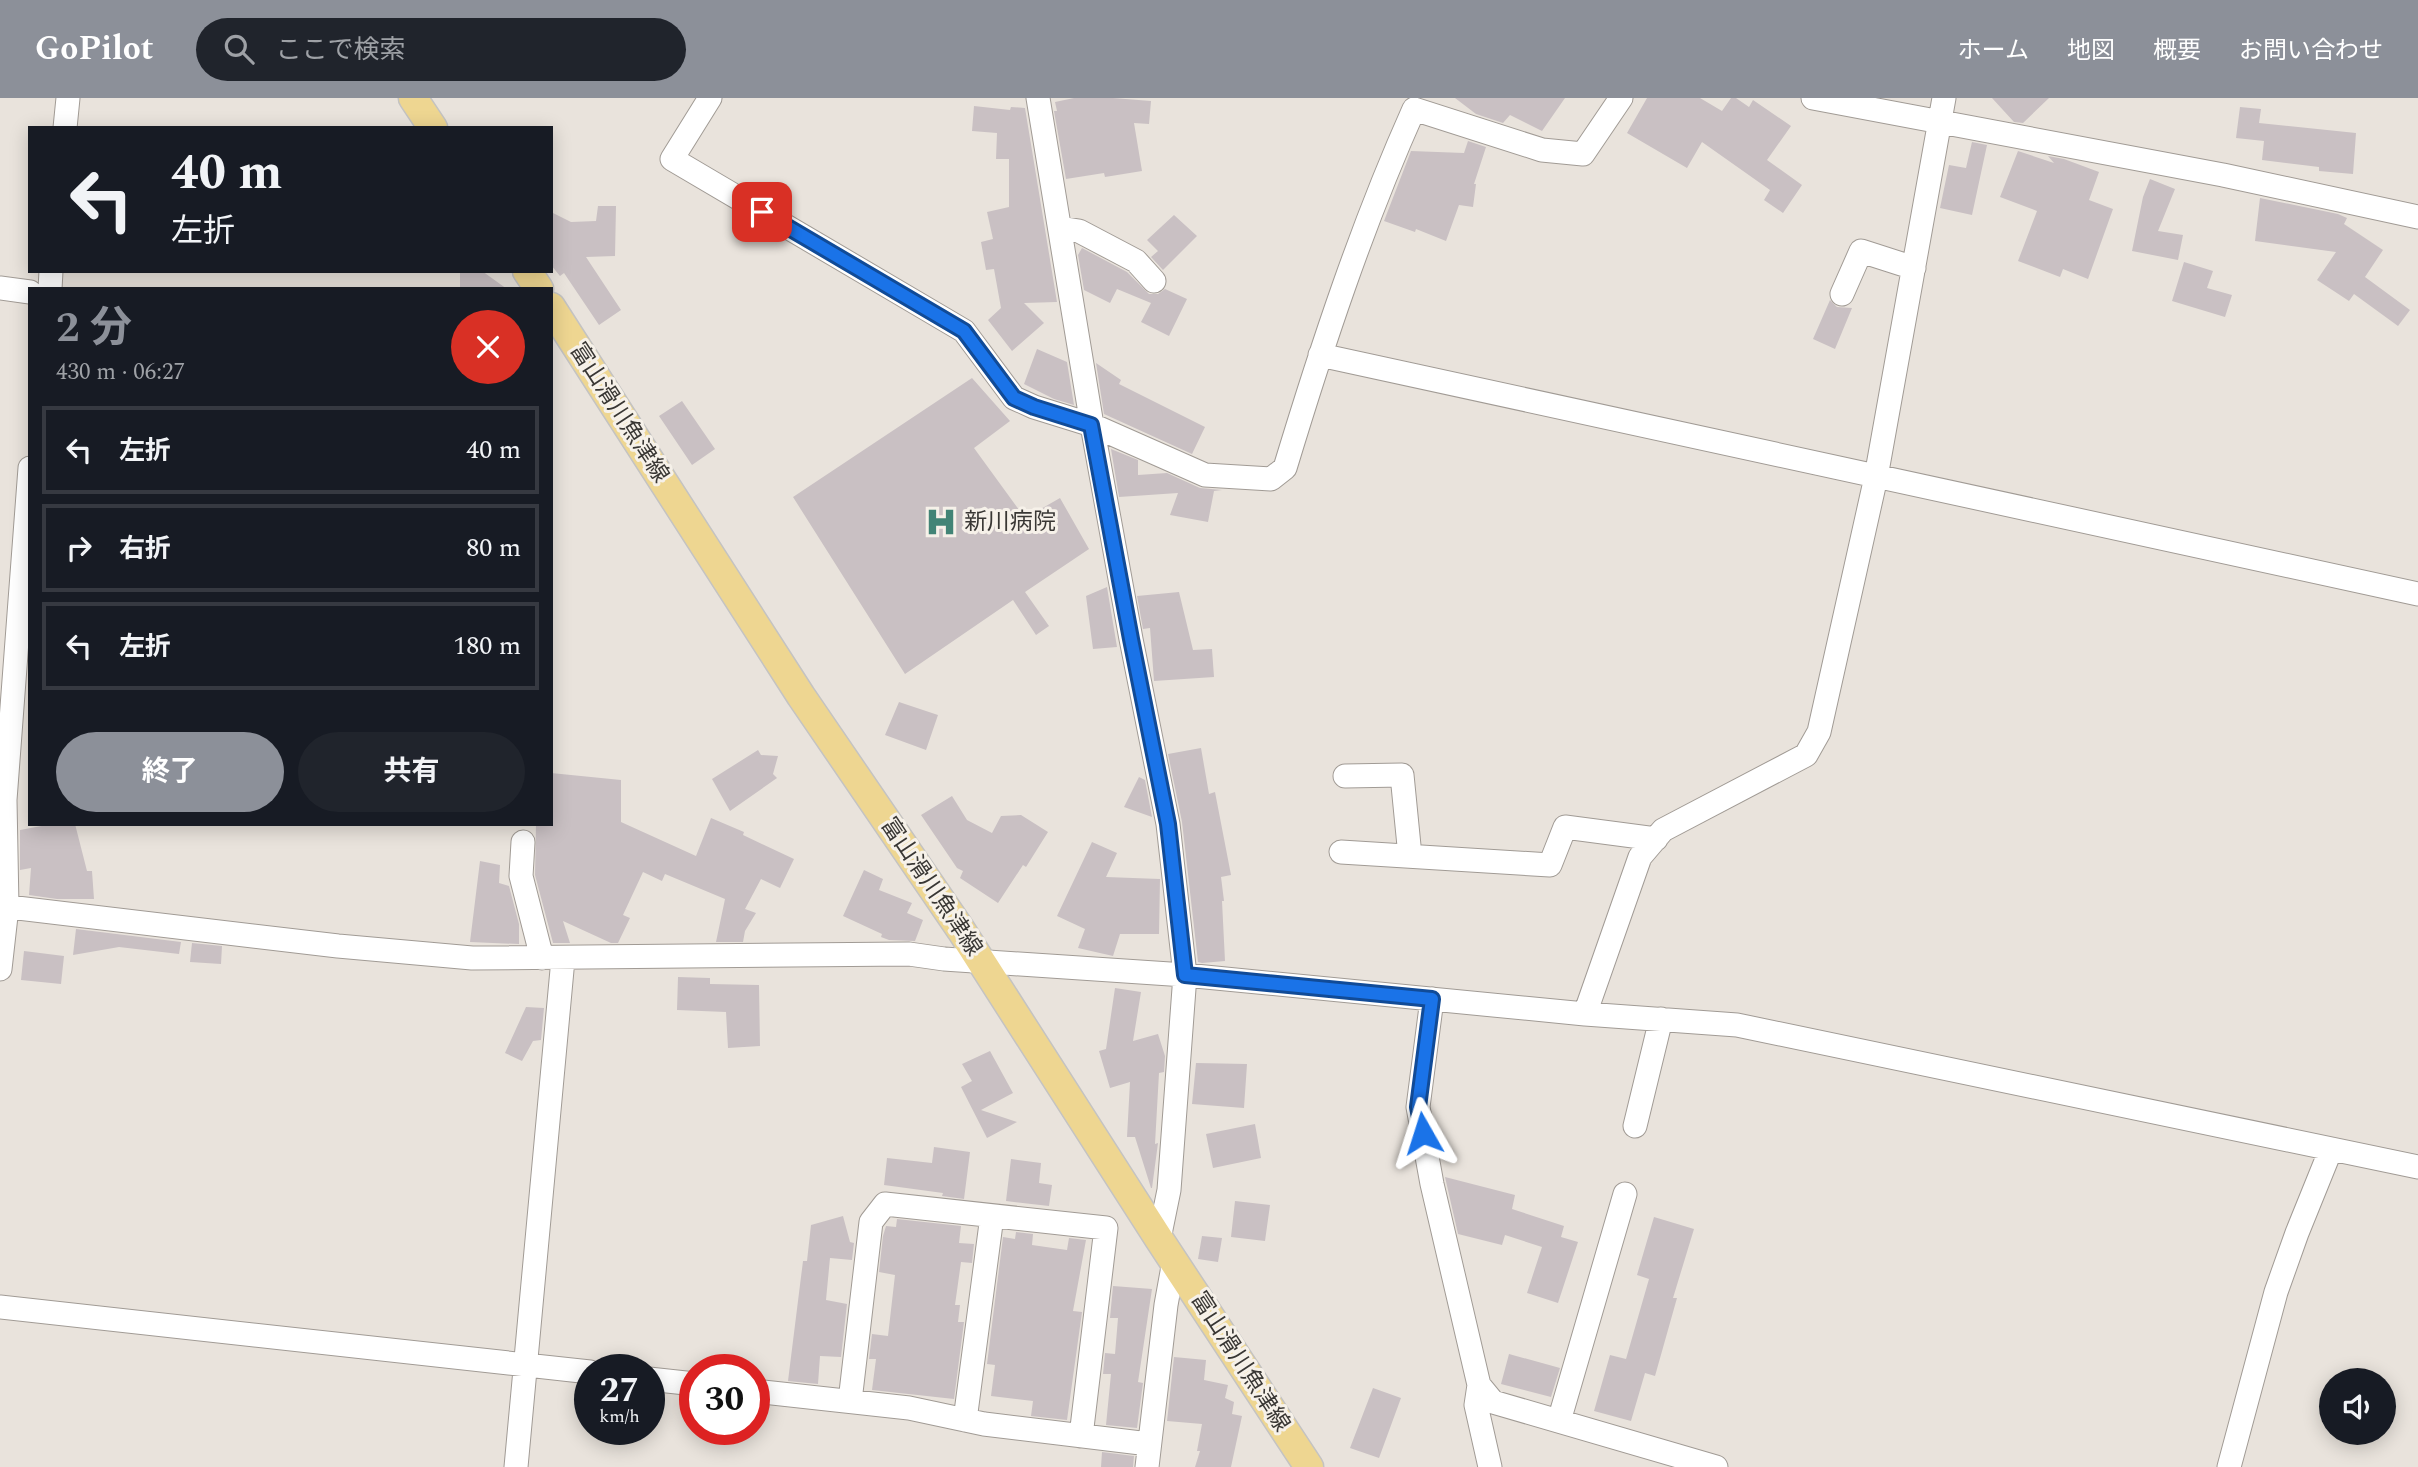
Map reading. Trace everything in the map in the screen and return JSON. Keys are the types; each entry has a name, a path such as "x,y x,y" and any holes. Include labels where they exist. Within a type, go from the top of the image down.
{"main road":[{"path":"413,98 432,126"},
{"name":"富山滑川魚津線","path":"553,310 802,696 982,962 1309,1467"}],"street":[{"path":"65,126 68,98"},
{"path":"710,98 672,159 964,331 1014,398 1091,425 1205,475 1271,478 1285,468 1320,355 1393,156 1414,109 1542,150 1583,154 1621,98"},
{"path":"770,1393 909,1408 965,1420 1081,1436 1148,1456 1166,1305 1169,1190 1185,975 1168,824 1091,425 1038,98"},
{"path":"1813,98 2223,175 2418,217"},
{"path":"1585,1014 1640,857 1663,830 1806,755 1819,732 1876,477 1944,98"},
{"path":"1060,228 1079,231 1136,261 1154,281"},
{"path":"1842,295 1861,251 1914,268"},
{"path":"0,288 28,292"},
{"path":"1320,355 2418,594"},
{"path":"0,969 4,906 5,800 28,495"},
{"path":"1345,776 1402,775 1410,856"},
{"path":"1341,852 1550,865 1565,827 1656,839"},
{"path":"516,1467 526,1365 552,959 521,876 523,842"},
{"path":"4,906 338,946 472,958 909,954 982,962 1185,975 1585,1014 1750,1027 2418,1167"},
{"path":"1432,999 1418,1107 1432,1184 1479,1385 1476,1405 1490,1467"},
{"path":"1635,1126 1661,1019"},
{"path":"2229,1467 2276,1292 2331,1149"},
{"path":"1559,1421 1625,1195"},
{"path":"850,1401 871,1222 885,1204 1107,1228 1081,1436"},
{"path":"965,1420 992,1216"},
{"path":"0,1307 574,1370"},
{"path":"1479,1385 1493,1402 1716,1467"}],"building":[{"path":"1074,98 1151,101 1149,124 1134,123 1142,171 1066,179 1054,111 1057,111 1055,102"},
{"path":"1455,98 1565,98 1542,131 1510,115 1503,123 1476,114"},
{"path":"1647,98 1700,98 1722,111 1731,98 1736,98 1749,107 1753,100 1791,126 1767,160 1802,185 1783,213 1764,200 1770,190 1702,142 1687,168 1627,133"},
{"path":"1992,98 2049,98 2023,123 2014,122"},
{"path":"974,106 1010,110 1011,107 1025,108 1057,302 1024,303 1044,323 1012,351 988,320 1001,308 994,269 986,270 981,242 993,239 987,212 1009,207 1009,159 996,159 997,133 972,131"},
{"path":"2240,107 2261,109 2259,123 2356,133 2353,174 2319,171 2319,167 2262,160 2264,141 2236,138"},
{"path":"1468,141 1486,147 1474,184 1473,207 1459,205 1446,241 1416,229 1415,232 1384,221 1411,151 1464,153"},
{"path":"1972,142 1987,145 1972,215 1940,208 1949,165 1966,168"},
{"path":"2018,151 2054,163 2048,156 2064,159 2099,172 2089,200 2113,209 2088,279 2063,269 2060,277 2018,261 2037,211 2000,197"},
{"path":"2150,179 2175,189 2158,231 2183,235 2178,260 2132,251 2143,197"},
{"path":"2260,198 2338,214 2347,218 2344,224 2383,250 2365,277 2410,310 2398,326 2354,294 2349,301 2317,280 2336,252 2255,241"},
{"path":"598,206 616,206 615,256 586,257 621,310 599,325 564,273 560,276 553,267 553,213 571,222 596,221"},
{"path":"1174,215 1197,236 1163,270 1151,257 1158,251 1147,240"},
{"path":"1082,248 1127,272 1149,294 1158,294 1165,289 1187,299 1169,336 1141,322 1151,303 1117,289 1110,303 1084,290 1078,255"},
{"path":"2184,262 2213,271 2207,288 2232,295 2225,317 2172,301"},
{"path":"460,273 485,273 504,287 460,287"},
{"path":"1830,300 1837,307 1852,308 1835,349 1813,339"},
{"path":"1037,349 1067,362 1074,405 1054,399 1024,384"},
{"path":"1096,363 1121,380 1119,384 1205,427 1192,454 1104,414"},
{"path":"972,378 1010,421 974,448 1025,518 1060,498 1089,549 1025,592 1049,626 1036,635 1013,600 905,674 793,497"},
{"path":"682,401 715,449 692,465 659,416"},
{"path":"1111,449 1138,460 1138,475 1167,473 1200,488 1222,490 1214,491 1208,522 1170,515 1178,493 1119,497"},
{"path":"1107,587 1117,647 1093,649 1086,596"},
{"path":"1179,592 1193,650 1212,649 1214,677 1154,681 1150,628 1143,629 1137,596"},
{"path":"899,702 938,715 926,750 885,735"},
{"path":"1201,748 1209,794 1215,792 1231,875 1221,877 1225,961 1202,963 1198,962 1182,822 1168,754"},
{"path":"758,750 761,755 778,756 773,774 777,778 730,811 712,779"},
{"path":"553,773 621,780 621,822 696,856 711,818 794,859 780,888 761,879 745,909 756,913 745,931 743,942 716,942 725,899 665,874 662,881 643,872 623,915 630,918 618,943 611,943 563,921 570,943 553,943 535,875 536,826 553,826"},
{"path":"1139,777 1145,780 1152,817 1124,807"},
{"path":"952,796 967,820 992,833 1001,816 1021,815 1048,832 1026,867 1023,865 998,903 960,878 963,871 957,868 921,815"},
{"path":"41,826 76,826 87,871 92,871 94,899 57,899 29,895 31,868 20,870 20,830"},
{"path":"1092,842 1117,853 1106,877 1160,879 1159,934 1120,934 1113,956 1078,948 1085,929 1057,916"},
{"path":"480,861 500,865 499,883 509,886 519,924 519,944 470,942"},
{"path":"864,870 883,879 879,890 912,903 907,913 923,920 915,941 889,940 843,916"},
{"path":"76,929 181,942 179,954 119,947 73,955"},
{"path":"192,943 222,946 221,964 190,962"},
{"path":"24,951 64,956 61,984 21,980"},
{"path":"678,977 710,978 710,984 759,985 760,1046 728,1048 726,1012 677,1010"},
{"path":"1115,988 1141,992 1133,1041 1158,1034 1165,1056 1164,1072 1159,1073 1155,1144 1158,1143 1152,1188 1135,1137 1127,1137 1130,1082 1110,1088 1099,1051 1106,1049"},
{"path":"526,1007 544,1008 541,1040 533,1041 522,1061 505,1053"},
{"path":"990,1051 1013,1093 981,1110 1017,1122 987,1138 961,1087 972,1081 962,1064"},
{"path":"1196,1063 1247,1064 1244,1108 1192,1104"},
{"path":"1255,1124 1261,1158 1213,1168 1206,1134"},
{"path":"934,1147 970,1152 964,1199 942,1196 943,1193 884,1185 887,1158 932,1163"},
{"path":"1011,1159 1041,1163 1039,1183 1052,1185 1049,1206 1006,1201"},
{"path":"1445,1177 1515,1195 1512,1209 1564,1226 1561,1237 1578,1242 1558,1303 1527,1293 1542,1247 1505,1235 1502,1245 1458,1234"},
{"path":"1235,1201 1270,1205 1265,1241 1231,1237"},
{"path":"843,1216 850,1242 854,1243 852,1260 830,1258 826,1300 847,1304 841,1357 820,1356 818,1384 788,1381 803,1261 807,1261 811,1225"},
{"path":"1654,1217 1694,1229 1673,1298 1677,1298 1655,1376 1645,1373 1631,1421 1594,1411 1610,1355 1626,1359 1649,1279 1637,1275"},
{"path":"897,1219 961,1226 959,1243 974,1244 972,1263 961,1262 955,1305 960,1305 958,1322 964,1322 954,1399 872,1390 876,1359 869,1359 872,1334 888,1336 895,1275 879,1272 883,1236 886,1226 896,1227"},
{"path":"1016,1232 1033,1234 1032,1245 1067,1250 1069,1238 1086,1240 1073,1311 1082,1312 1067,1420 1031,1416 1033,1401 991,1396 995,1365 987,1364 1003,1237 1015,1239"},
{"path":"1202,1236 1222,1238 1218,1262 1198,1259"},
{"path":"1113,1286 1152,1289 1138,1382 1143,1383 1137,1428 1106,1425 1111,1374 1103,1374 1105,1353 1115,1354 1118,1318 1110,1318"},
{"path":"1509,1354 1560,1368 1551,1397 1501,1384"},
{"path":"1174,1357 1206,1360 1204,1380 1228,1385 1225,1398 1234,1402 1232,1414 1242,1416 1231,1467 1195,1467 1200,1451 1197,1451 1202,1424 1167,1421"},
{"path":"1373,1388 1401,1398 1379,1458 1350,1448"},
{"path":"1102,1452 1134,1456 1133,1467 1101,1467"}],"place":[{"name":"新川病院","path":"941,522"}],"route":[{"path":"762,212 964,331 1014,398 1091,425 1168,824 1185,975 1432,999 1418,1107 1423,1133"}]}
